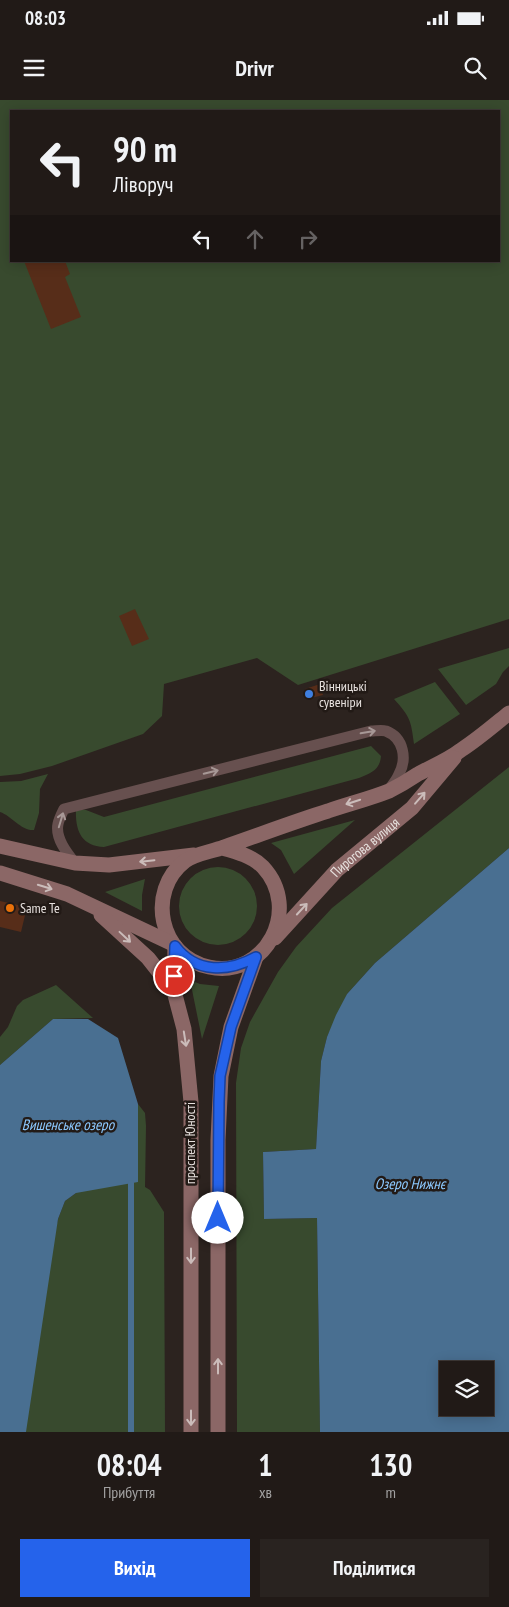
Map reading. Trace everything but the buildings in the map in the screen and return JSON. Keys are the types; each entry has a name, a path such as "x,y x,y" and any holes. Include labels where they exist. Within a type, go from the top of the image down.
{"main road":[{"name":"Пирогова вулиця","path":"222,848 252,836 388,791 460,751 509,713"},
{"name":"Пирогова вулиця","path":"268,944 338,870 412,808 460,751"},
{"path":"0,846 76,862 109,865 196,855 222,848 245,855 262,867 275,884 280,904 278,925 268,944 256,957 241,965 225,968 208,967 193,962 179,951 169,938 162,918 162,897 170,877 184,862 196,855"},
{"path":"0,873 67,894 174,945"},
{"path":"89,904 148,958 174,991"},
{"name":"проспект Юності","path":"174,945 174,991 185,1039 191,1102 191,1432"},
{"name":"проспект Юності","path":"218,1432 218,1130 220,1076 231,1027 256,957"}],"lane":[{"path":"76,862 65,850 60,839 57,825 64,809 371,731 385,731 398,739 403,751 404,762 399,775 388,791"}],"green space":[{"path":"0,100 509,100 509,619 298,685 257,658 164,684 162,716 143,734 52,766 20,774 0,776"},
{"path":"509,648 509,666 496,684 466,705 438,669"},
{"path":"435,682 460,714 414,744 409,719 394,699"},
{"path":"371,746 381,756 379,765 371,773 359,778 104,847 90,844 81,836 78,830 76,809 86,810 104,817"},
{"path":"509,767 509,848 375,963 347,994 327,1037 321,1061 316,1149 263,1152 264,1219 317,1218 320,1432 237,1432 236,1083 241,1048 250,1022 278,972 296,947 332,908"},
{"path":"48,774 40,789 39,813 34,830 21,826 0,812 0,782 21,781"},
{"path":"355,820 294,874 281,850 271,843"},
{"path":"210,867 226,867 240,873 251,884 257,898 257,914 251,928 240,939 226,945 210,945 196,939 185,928 179,914 179,898 185,884 196,873"},
{"path":"145,879 142,911 105,892"},
{"path":"190,980 200,984 219,986 202,1039"},
{"path":"56,985 93,1018 53,1019 0,1065 0,1037 8,1027 17,1006 23,1000"},
{"path":"138,1104 145,1113 145,1187 150,1190 164,1212 165,1432 6,1432 58,1219 65,1201 76,1193 91,1139"}],"water":[{"name":"Озеро Нижнє","path":"509,848 509,1432 320,1432 317,1218 264,1219 263,1152 316,1149 321,1061 327,1037 347,994 375,963"},
{"name":"Вишенське озеро","path":"53,1019 88,1019 118,1038 138,1104 138,1182 76,1193 65,1201 58,1219 26,1432 0,1432 0,1065"}],"waterway":[{"path":"131,1183 131,1432"}],"place":[{"name":"Вінницькі сувеніри","path":"309,694"},
{"name":"Same Te","path":"10,908"}],"route":[{"path":"174,976 175,946 193,962 208,967 225,968 241,965 256,957 231,1027 220,1076 218,1218"}]}
